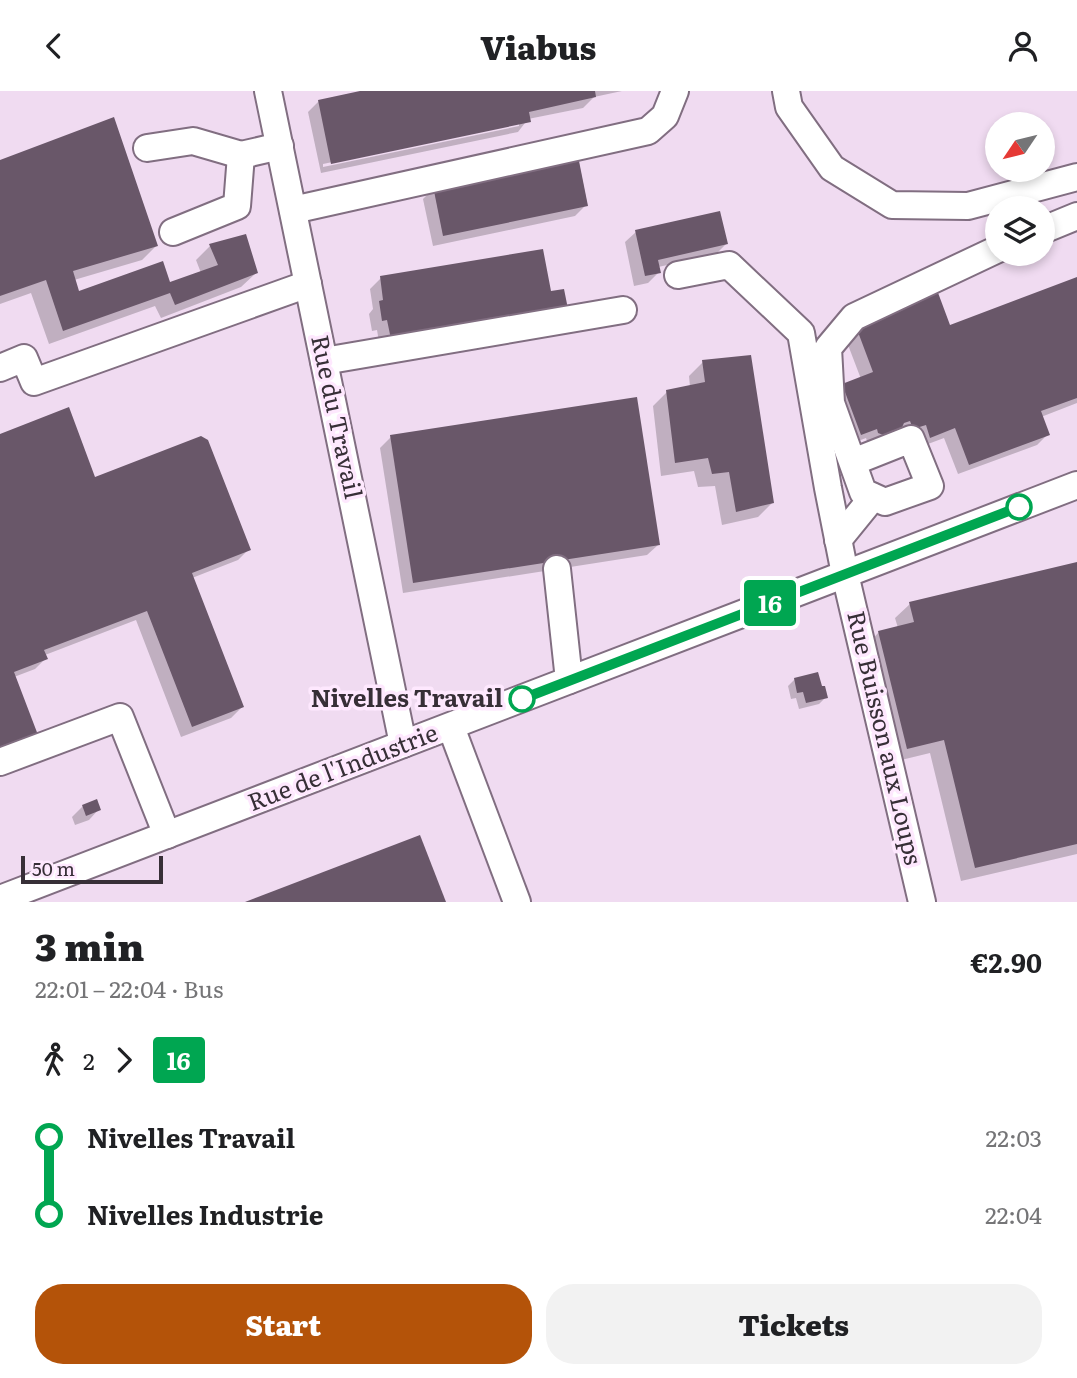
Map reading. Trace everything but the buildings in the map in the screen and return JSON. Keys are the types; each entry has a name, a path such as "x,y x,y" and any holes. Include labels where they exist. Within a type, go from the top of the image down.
{"street":[{"name":"Rue du Travail","path":"268,91 403,744"},
{"path":"293,210 648,131 665,116 675,91"},
{"path":"786,91 789,107 832,168 892,205 968,206 1077,177"},
{"path":"147,148 193,141 241,155 280,146"},
{"path":"173,232 237,206 241,155"},
{"path":"1055,225 1077,216"},
{"path":"853,462 911,439 930,486 885,502 863,492 831,403 828,348 854,317 985,255"},
{"name":"Rue Buisson aux Loups","path":"678,275 729,265 801,333 845,574 922,902"},
{"path":"0,367 24,358 34,382 308,284"},
{"path":"324,361 623,310"},
{"name":"Rue de l'Industrie","path":"0,899 1077,485"},
{"path":"838,540 873,496"},
{"path":"557,569 569,680"},
{"path":"0,762 120,717 166,835"},
{"path":"451,727 517,902"}],"bus line":[{"name":"16","path":"522,699 1019,507"}],"place":[{"name":"Nivelles Travail","path":"522,699"}]}
